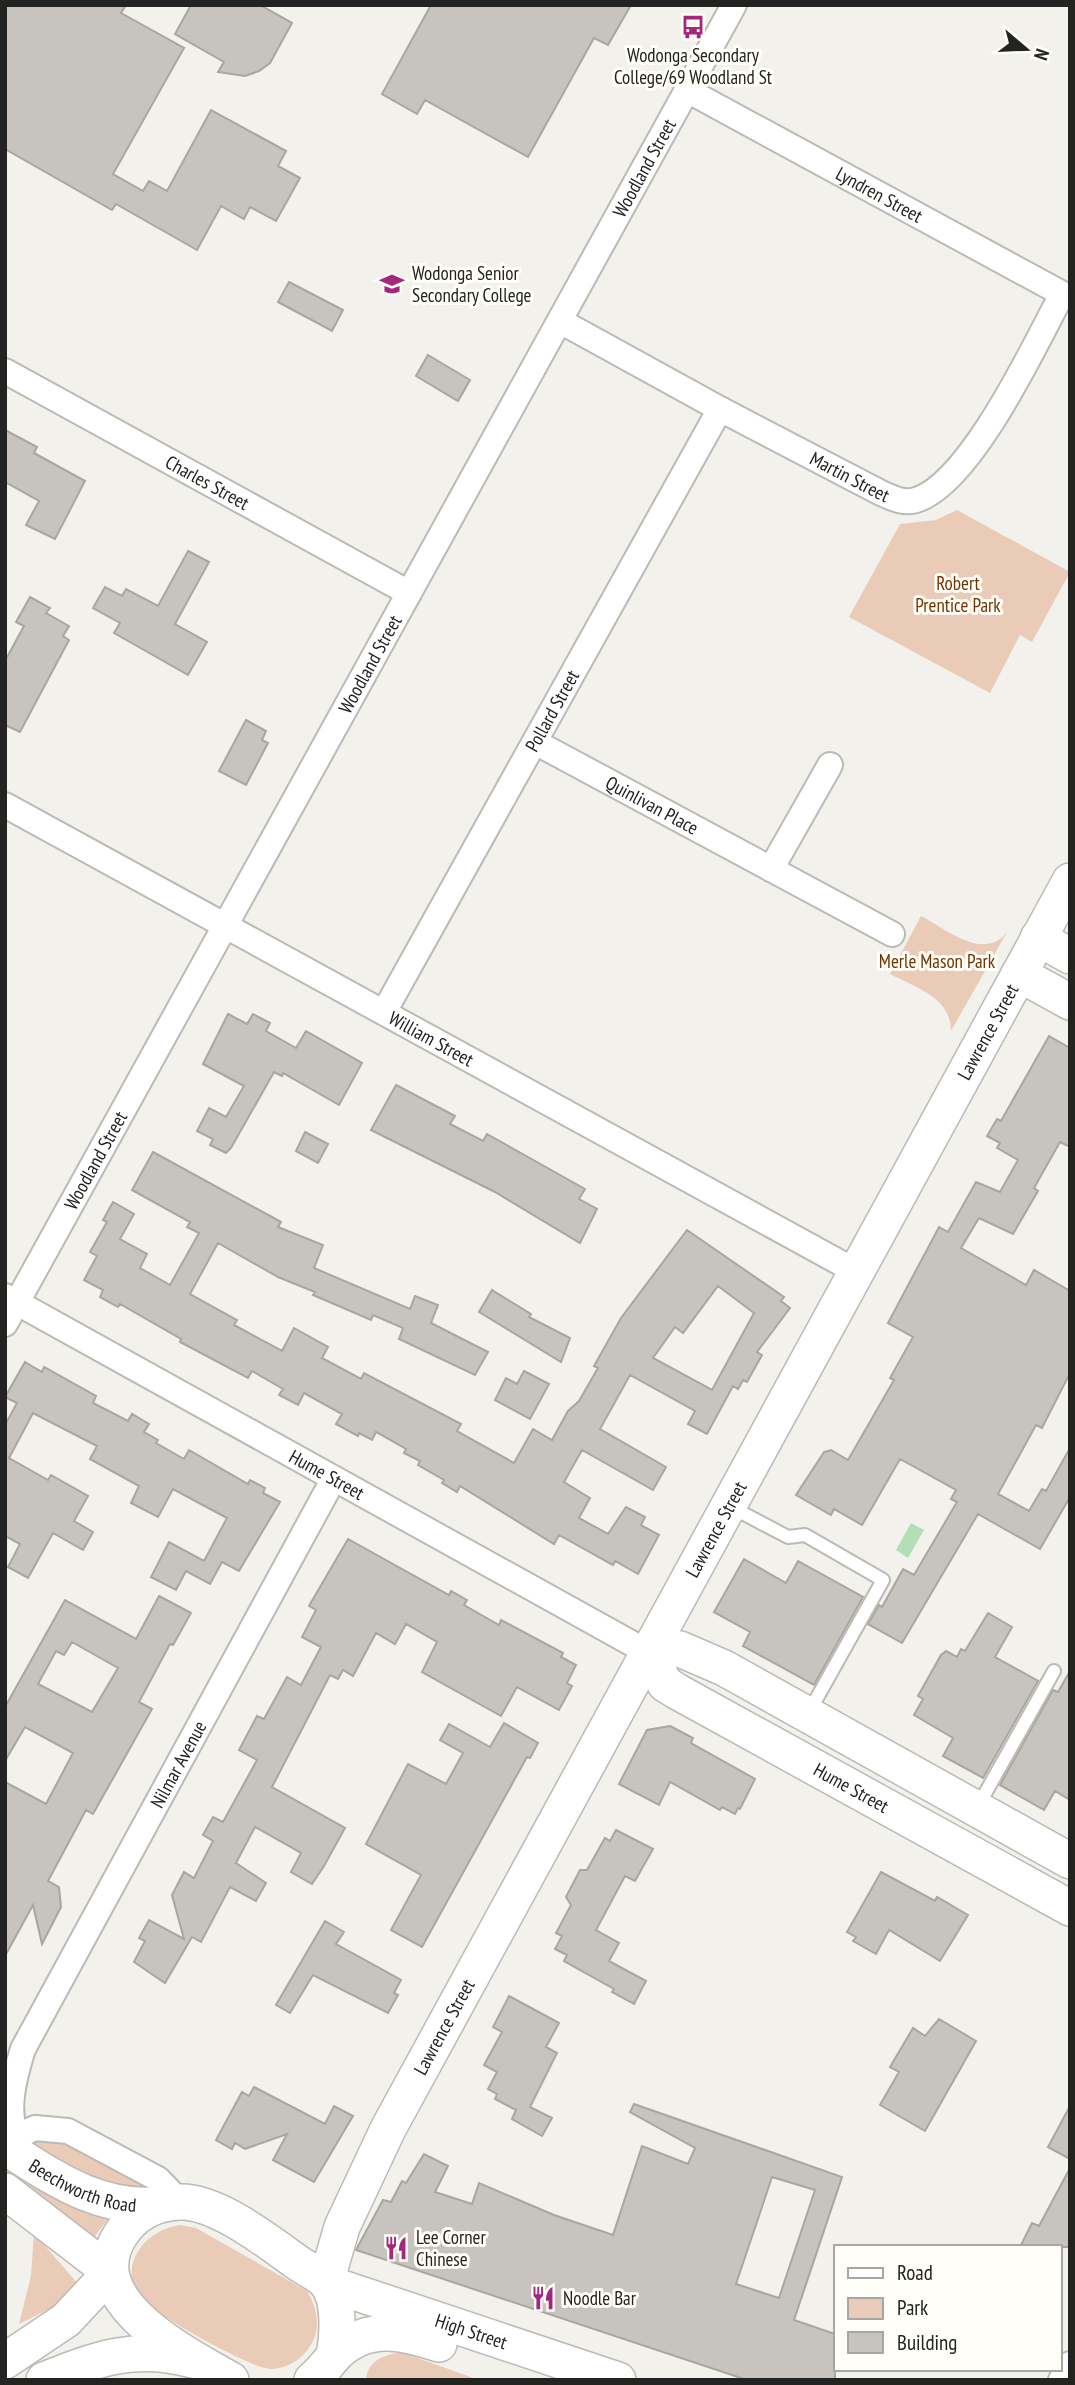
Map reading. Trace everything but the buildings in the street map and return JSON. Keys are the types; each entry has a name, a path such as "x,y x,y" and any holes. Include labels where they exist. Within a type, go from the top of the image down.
{"main road":[{"name":"Lawrence Street","path":"326,2282 337,2239 363,2178 1070,881"},
{"path":"1038,939 1070,956"},
{"path":"1019,974 1070,1002"},
{"path":"649,1653 680,1649 724,1668 1070,1861"},
{"name":"Hume Street","path":"649,1653 665,1684 1070,1908"},
{"path":"704,1707 724,1668"},
{"path":"868,1798 888,1761"},
{"name":"Beechworth Road","path":"13,2146 87,2195 136,2206 173,2203"},
{"name":"Lawrence Street","path":"264,2239 289,2242 309,2235 332,2217 363,2178"},
{"name":"Beechworth Road","path":"5,2191 109,2273"},
{"path":"5,2361 66,2320 109,2273 113,2249 124,2228 139,2214 173,2203"},
{"name":"High Street","path":"173,2203 209,2209 264,2239 326,2282 618,2380"},
{"path":"109,2273 133,2314 218,2374"},
{"path":"326,2282 335,2313 330,2369"},
{"name":"High Street","path":"330,2369 363,2336 397,2332 511,2368 559,2380"},
{"path":"44,2380 76,2372 110,2355 138,2352 172,2355 218,2374"}],"street":[{"name":"Woodland Street","path":"9,1308 226,926 734,5"},
{"name":"Lyndren Street","path":"687,90 1066,296"},
{"name":"Martin Street","path":"560,321 881,493 896,500 914,502 935,493 953,477 988,427 1066,296"},
{"name":"Charles Street","path":"5,371 410,593"},
{"name":"Pollard Street","path":"384,1012 720,409"},
{"name":"Quinlivan Place","path":"534,742 892,934"},
{"path":"771,869 830,765"},
{"name":"William Street","path":"5,805 857,1272"},
{"name":"Hume Street","path":"9,1308 649,1653"},
{"name":"Nilmar Avenue","path":"5,2070 23,2049 332,1480"},
{"name":"Nilmar Avenue","path":"13,2146 10,2102 23,2049"},
{"name":"Beechworth Road","path":"13,2146 43,2127 76,2133 158,2179 173,2203"},
{"path":"1061,2380 1070,2364"}],"lane":[{"path":"729,1506 788,1537 805,1535 883,1580 807,1715"},
{"path":"976,1809 1054,1671"}],"green space":[{"name":"Robert Prentice Park","path":"957,510 1070,572 1032,642 1020,635 990,693 849,617 900,524 936,520"},
{"name":"Merle Mason Park","path":"921,916 953,935 976,944 998,940 1007,932 951,1031 949,1019 939,1002 921,989 890,974"},
{"path":"36,2139 64,2142 148,2188 94,2183 29,2142"},
{"path":"5,2160 111,2215 90,2243 5,2177"},
{"path":"181,2225 196,2228 307,2291 316,2311 317,2325 314,2339 303,2356 282,2367 270,2369 259,2366 181,2327 140,2297 132,2272 139,2250 157,2233"},
{"path":"34,2233 78,2284 65,2301 19,2324 31,2276"},
{"path":"401,2352 479,2380 366,2380 373,2363"}],"shaded area":[{"path":"911,1523 924,1530 908,1558 896,1550"}],"place":[{"name":"Wodonga Secondary College/69 Woodland St","path":"693,27"},
{"name":"Wodonga Senior Secondary College","path":"392,284"},
{"name":"Lee Corner Chinese","path":"396,2248"},
{"name":"Noodle Bar","path":"543,2298"}]}
